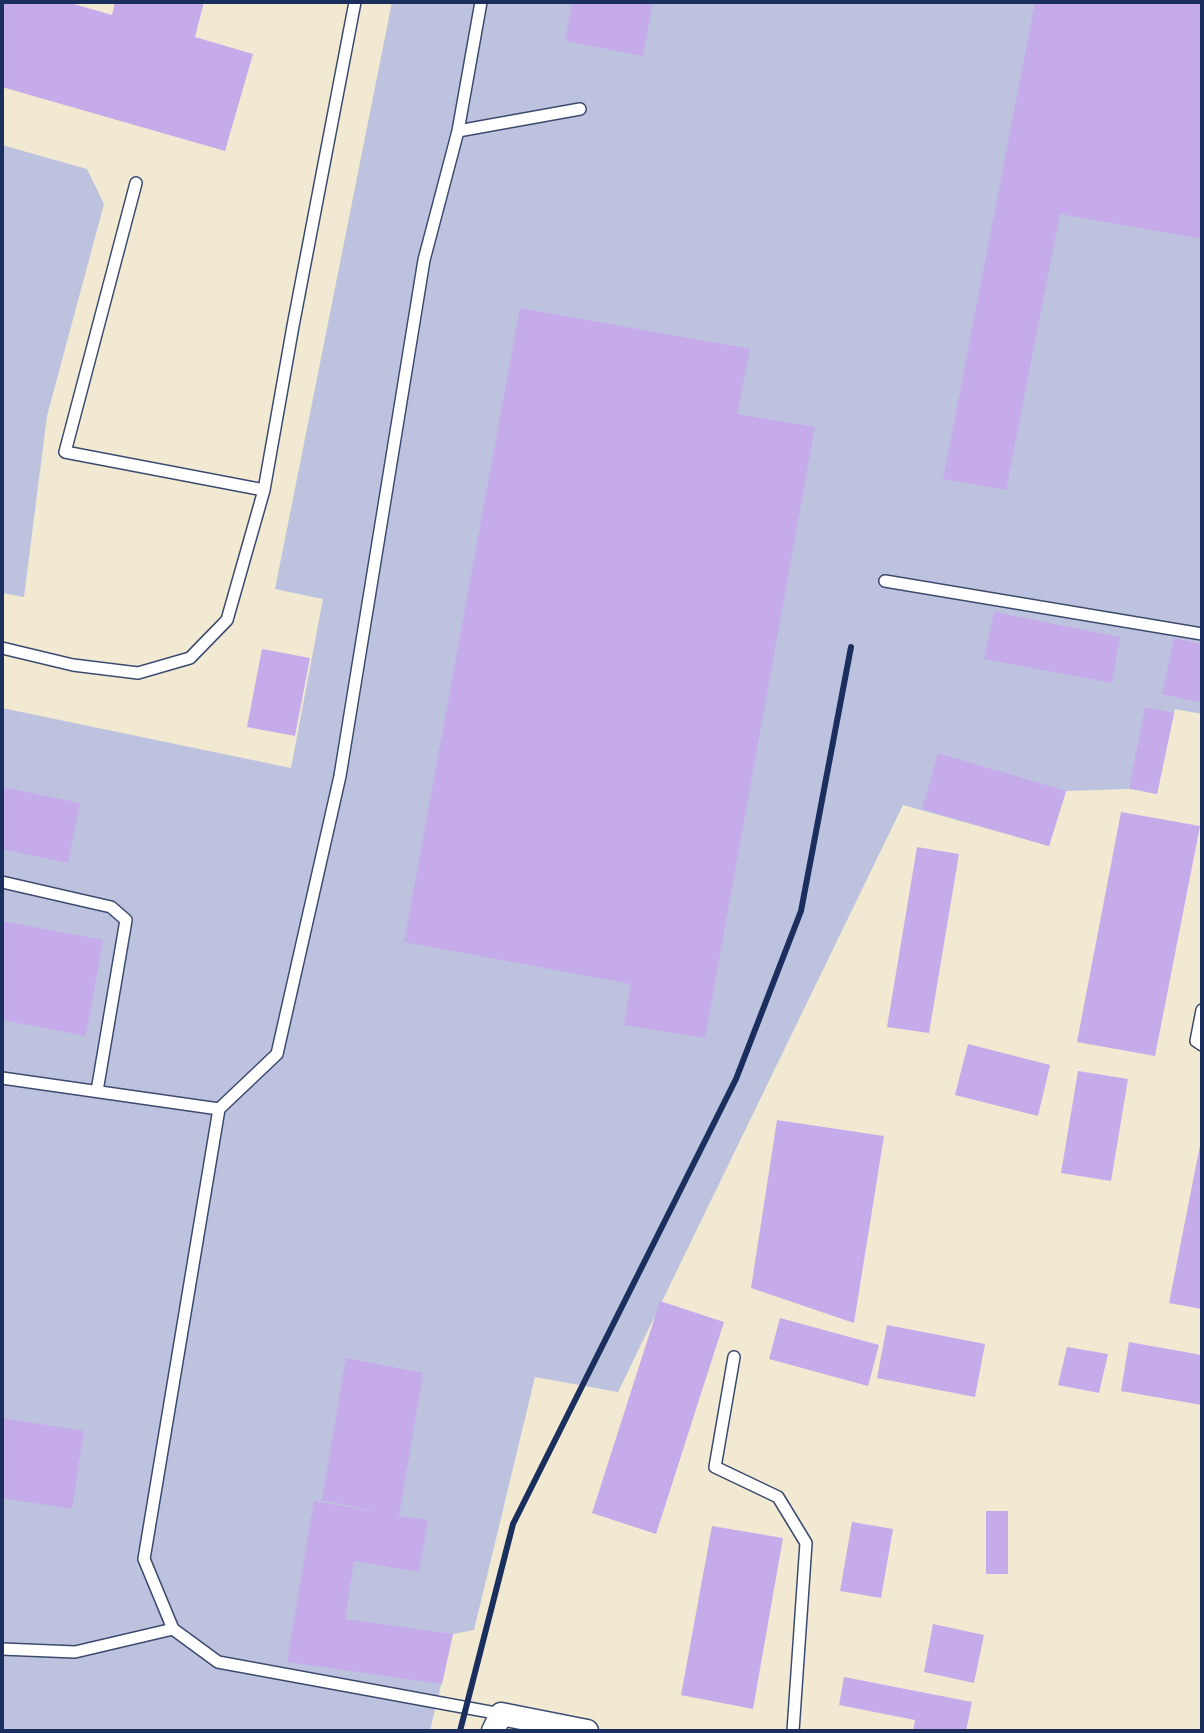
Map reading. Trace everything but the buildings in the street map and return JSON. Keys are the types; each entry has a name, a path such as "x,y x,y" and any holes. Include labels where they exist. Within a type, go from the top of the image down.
{"street":[{"path":"497,1722 587,1731"}],"lane":[{"path":"2,648 73,665 138,673 190,658 227,620 264,490 355,2"},
{"path":"481,2 458,131 424,260 340,776 277,1054 219,1109 144,1559 173,1629 218,1662 497,1722"},
{"path":"458,131 580,109"},
{"path":"136,183 65,452 264,490"},
{"path":"885,581 1202,634"},
{"path":"2,882 111,907 126,920 97,1091"},
{"path":"1202,1010 1196,1041 1202,1045"},
{"path":"2,1078 219,1109"},
{"path":"734,1357 715,1467 778,1497 806,1543 793,1731"},
{"path":"2,1649 75,1652 173,1629"}],"shaded area":[{"path":"392,2 1202,2 1202,714 1175,709 1157,794 1129,789 1066,791 1049,846 903,805 618,1392 535,1377 474,1630 453,1634 430,1731 2,1731 2,708 291,768 323,599 275,589"},
{"path":"2,145 87,169 104,204 47,416 24,597 2,593"}],"railway":[{"path":"460,1731 513,1524 736,1079 801,911 851,647"}]}
